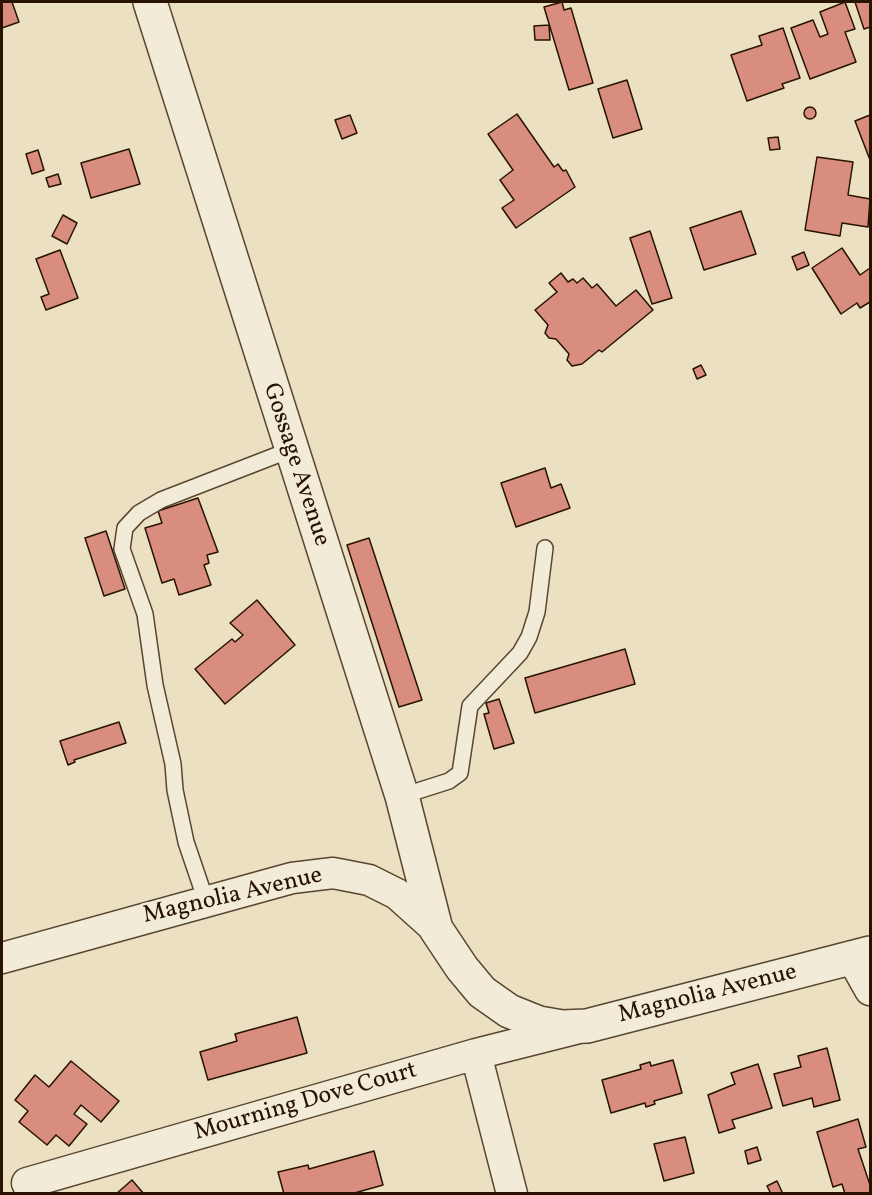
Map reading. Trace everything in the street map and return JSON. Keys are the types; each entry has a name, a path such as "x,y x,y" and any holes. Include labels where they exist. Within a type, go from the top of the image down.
{"street":[{"name":"Gossage Avenue","path":"150,2 290,450 402,796 436,929"},
{"name":"Magnolia Avenue","path":"2,958 292,878 333,873 369,880 397,894 436,929 482,992 509,1011 539,1023 562,1027 587,1026 861,955"},
{"path":"861,955 870,990"},
{"name":"Mourning Dove Court","path":"27,1183 476,1054 587,1026"},
{"path":"476,1054 512,1194"}],"lane":[{"path":"206,901 186,842 145,614 122,549 125,528 139,513 161,500 290,450"},
{"path":"402,796 449,781 460,773 470,706 520,653 529,637 537,612 545,548"}],"building":[{"path":"2,2 12,2 19,22 2,28"},
{"path":"562,2 564,10 571,8 593,83 569,90 544,7"},
{"path":"845,2 855,29 845,32 856,62 810,79 791,28 813,20 820,37 828,34 820,12"},
{"path":"855,2 870,2 870,27 864,29"},
{"path":"549,25 550,40 535,40 534,26"},
{"path":"783,28 800,78 782,84 784,88 747,101 731,55 762,45 759,36"},
{"path":"627,80 642,129 613,138 598,89"},
{"path":"812,107 816,113 812,119 808,119 804,111"},
{"path":"517,114 554,167 558,164 563,171 566,170 575,187 516,228 502,208 514,200 500,180 513,170 488,134"},
{"path":"350,115 357,133 342,139 335,120"},
{"path":"870,115 870,160 855,121"},
{"path":"778,137 780,149 770,150 768,138"},
{"path":"129,149 140,184 91,198 81,163"},
{"path":"38,150 44,170 32,174 26,154"},
{"path":"817,157 853,162 848,195 870,199 868,227 842,223 840,236 805,230"},
{"path":"58,174 61,184 49,187 46,178"},
{"path":"741,211 756,254 704,270 690,228"},
{"path":"63,215 77,223 67,244 52,236"},
{"path":"650,231 672,298 652,304 630,238"},
{"path":"842,248 860,275 870,268 870,302 860,308 857,303 841,314 812,268"},
{"path":"60,250 78,298 46,310 41,297 49,294 36,259"},
{"path":"804,252 809,265 797,270 792,257"},
{"path":"561,273 568,282 573,279 577,283 583,278 592,288 597,284 616,306 636,290 653,310 602,352 599,350 582,364 572,366 567,360 569,354 556,339 549,338 545,333 548,325 535,310 557,292 549,283"},
{"path":"701,365 706,375 697,379 693,369"},
{"path":"545,468 551,488 561,484 570,508 516,527 501,483"},
{"path":"198,498 218,552 207,555 209,563 204,565 211,585 179,595 174,579 162,583 145,528 162,523 158,511"},
{"path":"106,531 125,589 104,596 85,538"},
{"path":"369,538 422,700 399,707 347,545"},
{"path":"257,600 295,645 225,704 195,669 232,639 235,642 243,635 230,623"},
{"path":"625,649 635,684 535,713 525,678"},
{"path":"499,699 514,743 494,749 484,714 489,713 486,703"},
{"path":"119,722 126,743 74,760 75,762 68,765 60,741"},
{"path":"297,1017 307,1053 208,1080 200,1052 237,1041 235,1034"},
{"path":"827,1048 840,1100 814,1107 812,1098 783,1106 774,1074 801,1067 798,1056"},
{"path":"673,1060 682,1093 654,1101 655,1104 646,1107 645,1103 611,1113 602,1080 641,1069 640,1065 650,1062 651,1066"},
{"path":"71,1061 119,1101 101,1122 81,1105 74,1114 87,1124 69,1146 56,1135 47,1145 19,1122 28,1111 15,1100 35,1075 49,1087"},
{"path":"758,1064 772,1108 732,1120 735,1128 719,1133 708,1095 735,1084 731,1073"},
{"path":"858,1119 866,1147 858,1149 870,1185 870,1194 845,1194 842,1184 833,1187 817,1132"},
{"path":"685,1137 694,1173 664,1181 654,1144"},
{"path":"757,1147 761,1160 748,1164 745,1151"},
{"path":"374,1151 383,1185 351,1194 284,1194 278,1172 308,1165 309,1169"},
{"path":"132,1180 144,1194 116,1194"},
{"path":"777,1181 783,1194 771,1194 767,1186"}]}
